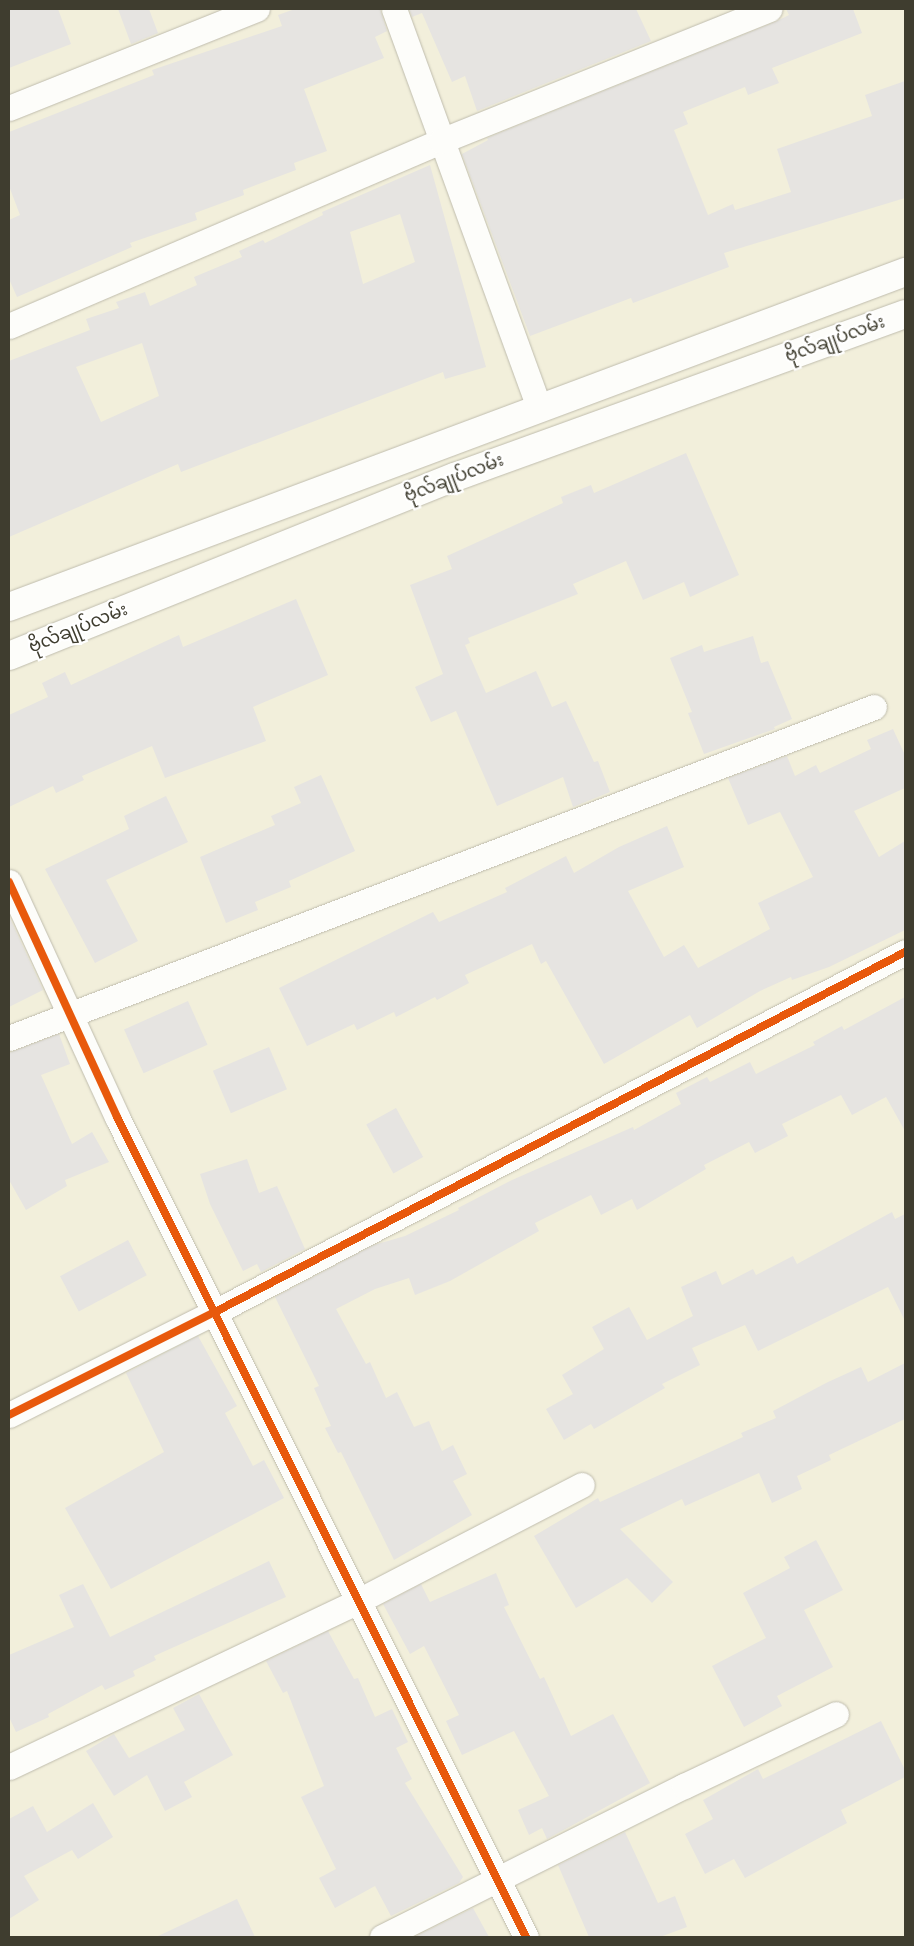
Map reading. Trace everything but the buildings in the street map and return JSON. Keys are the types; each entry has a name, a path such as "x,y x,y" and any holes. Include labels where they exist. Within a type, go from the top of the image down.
{"main road":[{"name":"ဗိုလ်ချုပ်လမ်း","path":"9,607 539,407 905,272"},
{"name":"ဗိုလ်ချုပ်လမ်း","path":"9,656 455,477 905,314"}],"street":[{"path":"9,108 257,9"},
{"path":"394,9 539,407"},
{"path":"9,326 441,142 770,9"},
{"path":"9,1038 874,707"},
{"path":"9,882 72,1014 117,1117 526,1937"},
{"path":"9,1415 215,1312 905,952"},
{"path":"9,1767 358,1601 582,1485"},
{"path":"382,1937 496,1878 836,1714"}],"cycle path":[{"path":"9,882 117,1117 526,1937"},
{"path":"9,1415 215,1312 905,952"}]}
